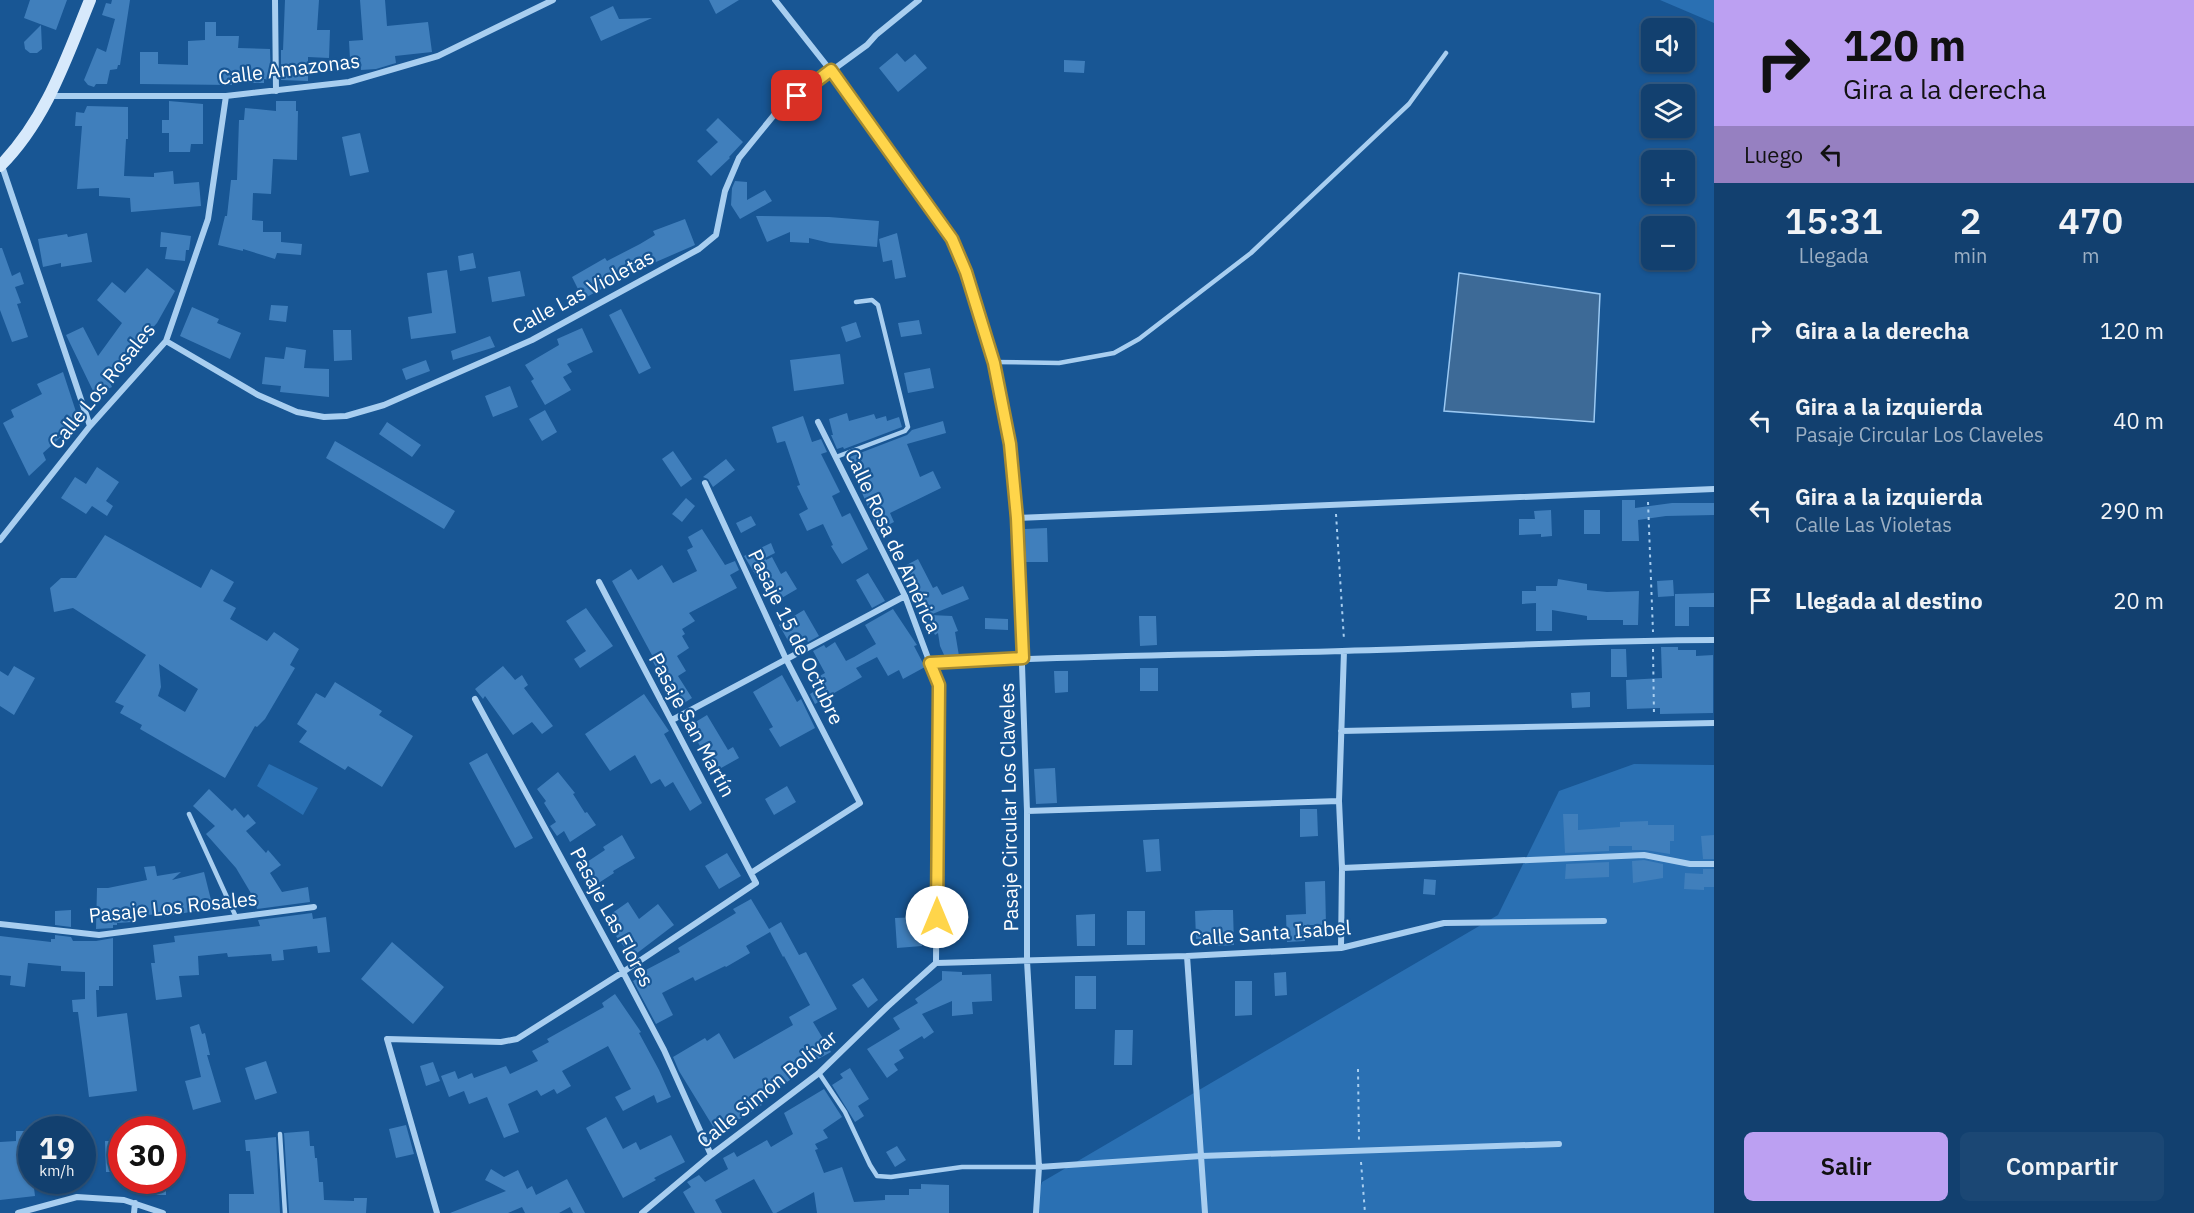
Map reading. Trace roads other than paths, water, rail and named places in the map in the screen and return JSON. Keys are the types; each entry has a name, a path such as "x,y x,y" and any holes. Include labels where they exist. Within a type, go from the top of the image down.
{"street":[{"path":"90,0 51,96 19,146 0,163 90,426"},
{"path":"275,0 276,91"},
{"name":"Calle Amazonas","path":"51,96 226,96 349,81 438,56 553,0"},
{"name":"Pasaje Circular Los Claveles","path":"774,0 831,70 952,239 966,272 994,363 1010,444 1017,518 1028,811 1028,961 1039,1167 1036,1213"},
{"name":"Calle Las Violetas","path":"166,341 258,395 297,412 324,417 346,416 384,405 532,340 699,249 716,235 725,191 739,158 779,109 867,45 920,0"},
{"name":"Calle Los Rosales","path":"0,540 90,426 166,341 208,219 226,96"},
{"name":"Calle Rosa de América","path":"818,422 905,596 939,685 936,963"},
{"name":"Pasaje 15 de Octubre","path":"705,483 786,659 860,803 751,873"},
{"path":"1017,518 1714,489"},
{"name":"Pasaje San Martín","path":"599,582 756,883 624,972"},
{"path":"672,720 905,596"},
{"path":"930,663 1023,658 1714,640"},
{"path":"1341,948 1342,868 1339,801 1344,651"},
{"name":"Pasaje Las Flores","path":"475,699 624,972 664,1050 711,1155"},
{"path":"1341,731 1714,723"},
{"path":"1028,811 1339,801"},
{"path":"1342,868 1644,855 1690,864 1714,864"},
{"name":"Pasaje Los Rosales","path":"0,924 99,935 314,907"},
{"name":"Calle Santa Isabel","path":"936,963 1187,956 1341,948 1444,924 1604,921"},
{"path":"1187,956 1205,1213"},
{"name":"Calle Simón Bolívar","path":"642,1213 711,1155 819,1073 886,1007 936,963"},
{"path":"437,1213 387,1039 501,1042 517,1039 624,972"},
{"path":"1039,1167 1201,1156 1559,1144"},
{"path":"18,1213 77,1197 124,1200 163,1213"},
{"path":"134,1213 135,1203"}],"lane":[{"path":"994,363 1059,363 1114,353 1139,339 1251,253 1409,104 1446,54"},
{"path":"836,457 905,431 908,427 878,305 872,300 856,302"},
{"path":"189,814 237,918"},
{"path":"819,1073 845,1112 877,1176 891,1177 962,1167 1039,1167"},
{"path":"280,1134 285,1213"}]}
